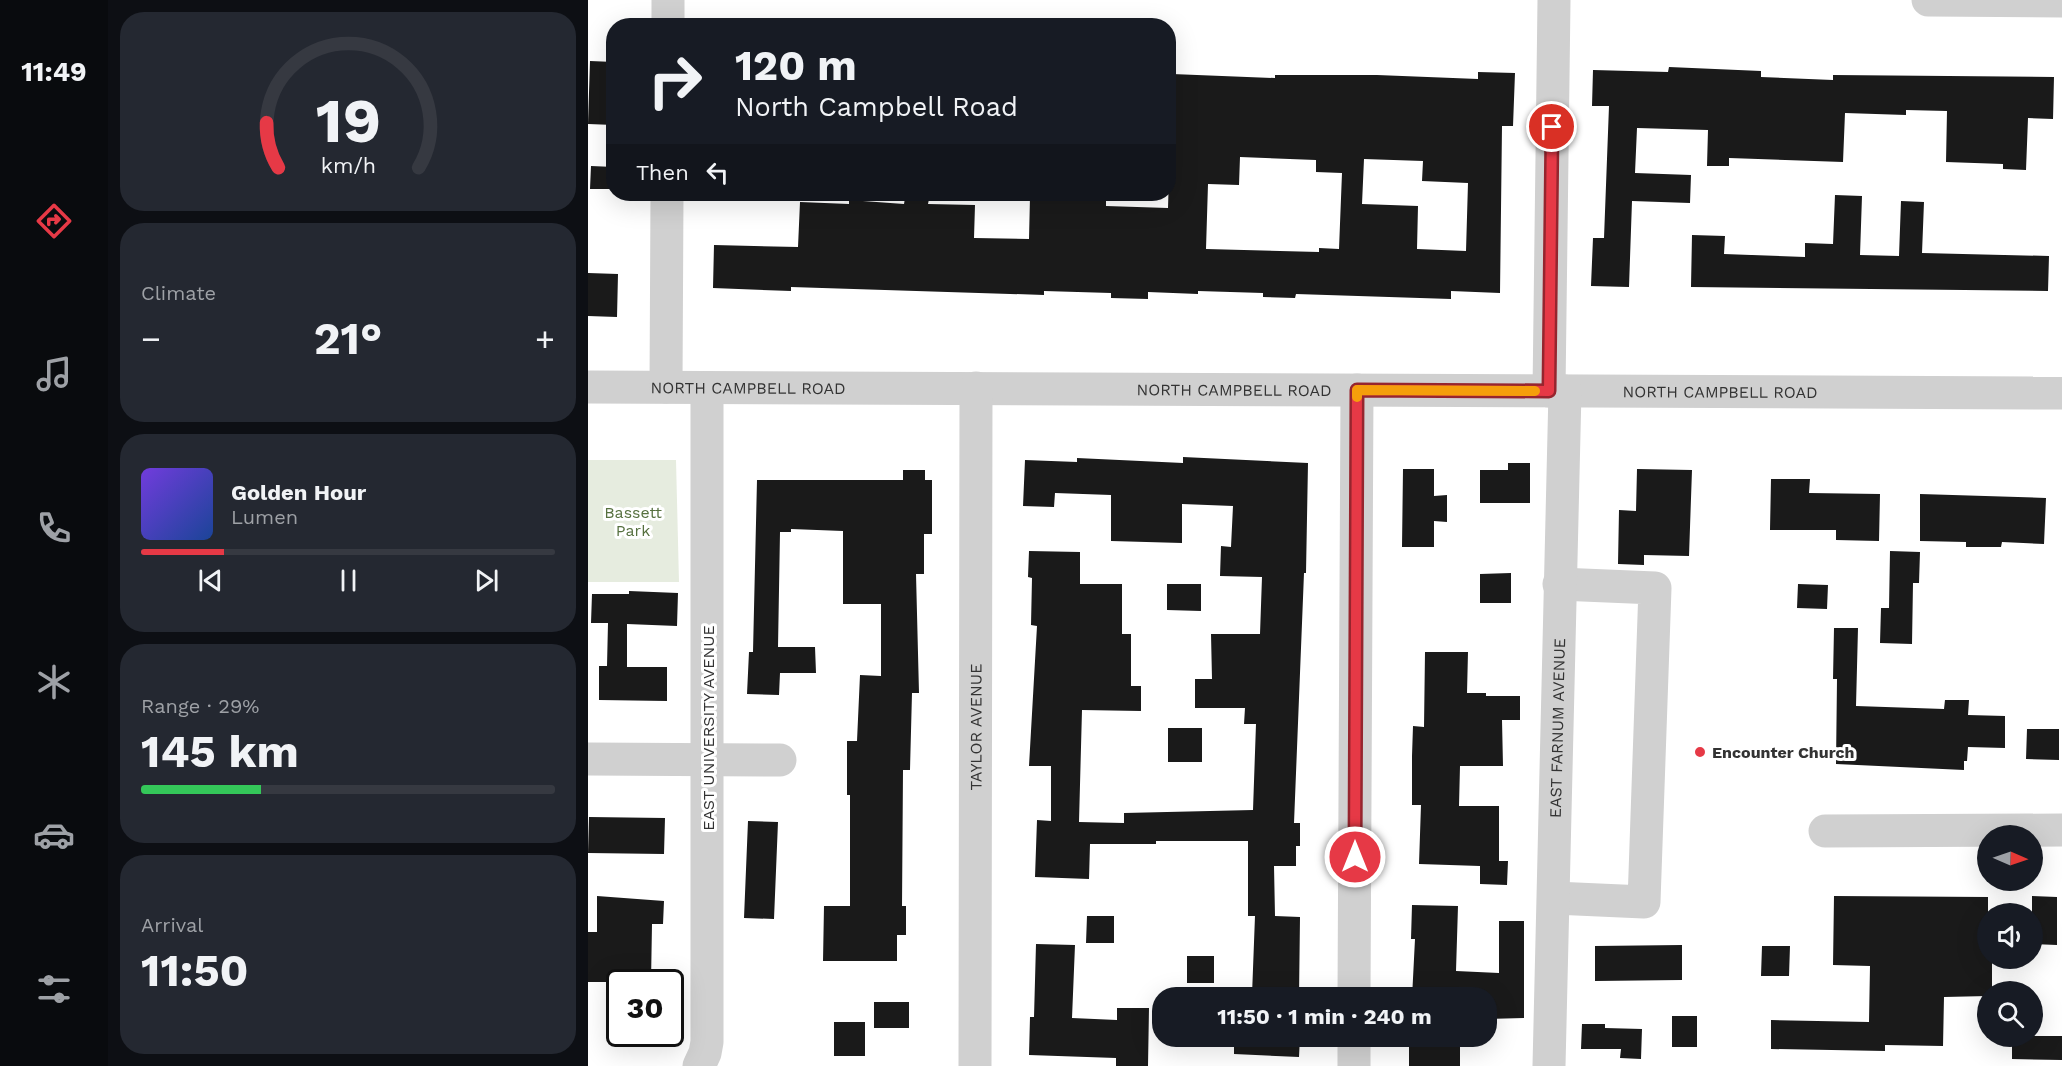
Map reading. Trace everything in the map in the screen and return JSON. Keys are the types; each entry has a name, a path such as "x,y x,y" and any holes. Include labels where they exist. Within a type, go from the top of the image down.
{"street":[{"path":"668,0 668,18"},
{"name":"EAST FARNUM AVENUE","path":"1549,1066 1559,584 1554,0"},
{"path":"1928,0 2062,1"},
{"path":"666,387 667,201"},
{"name":"NORTH CAMPBELL ROAD","path":"588,387 2062,393"},
{"name":"EAST UNIVERSITY AVENUE","path":"699,1066 707,1042 707,388"},
{"name":"TAYLOR AVENUE","path":"975,1066 976,388"},
{"path":"1354,987 1357,390"},
{"path":"1554,898 1644,902 1655,588 1559,584"},
{"path":"588,759 780,760"},
{"path":"1825,831 2062,830"},
{"path":"1354,1047 1354,1066"}],"green space":[{"name":"Bassett Park","path":"588,460 676,460 679,582 588,582"}],"building":[{"path":"590,61 606,62 606,125 588,124"},
{"path":"1669,67 1761,71 1761,77 1833,80 1833,75 2054,77 2053,119 2028,118 2026,170 2003,169 2003,164 1946,162 1947,111 1906,110 1906,115 1845,113 1843,162 1729,158 1729,166 1707,166 1708,130 1637,128 1635,173 1691,175 1690,203 1632,201 1629,287 1591,286 1593,238 1604,238 1609,106 1592,106 1593,70 1668,72"},
{"path":"1478,72 1515,73 1513,126 1502,126 1500,293 1451,291 1451,299 1296,294 1295,298 1263,297 1263,293 1198,291 1198,294 1148,292 1148,299 1111,298 1111,293 1044,291 1044,295 791,287 791,291 713,288 714,245 798,247 800,202 849,204 849,201 863,201 904,204 904,201 929,201 928,204 975,205 974,238 1029,239 1030,201 1106,201 1106,206 1168,208 1168,201 1176,201 1176,74 1275,78 1275,75 1377,75 1478,79","holes":["1240,157 1316,160 1316,172 1342,173 1339,249 1319,248 1319,252 1206,249 1208,184 1239,185","1364,159 1423,161 1422,181 1468,183 1466,251 1417,249 1418,206 1362,204"]},
{"path":"591,166 606,167 606,189 590,189"},
{"path":"1835,195 1862,196 1860,255 1899,256 1901,201 1924,202 1922,253 2049,256 2048,291 1691,287 1692,235 1725,236 1724,254 1805,257 1805,243 1833,244"},
{"path":"588,273 618,274 617,317 588,316"},
{"path":"1183,457 1308,463 1306,573 1304,573 1294,823 1300,823 1300,846 1296,846 1296,866 1274,866 1275,916 1300,917 1299,987 1252,987 1255,916 1248,916 1248,841 1090,844 1089,879 1035,877 1037,820 1051,821 1051,766 1029,766 1037,626 1031,625 1032,578 1028,577 1029,551 1080,552 1080,584 1122,584 1122,634 1131,634 1131,686 1141,686 1141,711 1082,710 1079,822 1124,823 1124,813 1253,810 1256,724 1244,724 1245,708 1195,708 1195,679 1212,679 1211,634 1260,634 1262,577 1220,576 1221,546 1231,547 1233,506 1182,504 1182,543 1111,541 1111,495 1055,493 1054,507 1023,506 1025,460 1077,462 1077,458 1183,463"},
{"path":"1508,463 1530,463 1530,503 1480,503 1480,470 1508,470"},
{"path":"1403,469 1434,469 1434,496 1447,495 1447,522 1434,521 1434,547 1402,547"},
{"path":"1637,469 1692,470 1689,556 1644,555 1644,565 1618,564 1619,510 1636,511"},
{"path":"903,470 925,470 925,480 932,480 932,534 924,534 924,574 916,574 919,693 912,693 910,770 903,770 902,906 906,906 906,935 897,935 897,961 823,961 824,906 850,906 850,795 847,795 847,741 857,741 860,675 881,676 881,604 843,604 843,531 791,529 791,532 780,532 778,647 815,647 816,673 780,673 779,695 747,694 749,652 753,652 757,480 903,480"},
{"path":"1771,479 1810,479 1809,493 1880,494 1879,541 1836,540 1836,530 1770,530"},
{"path":"1920,494 2046,498 2044,544 2002,542 2001,547 1966,547 1966,542 1920,541"},
{"path":"1890,551 1920,552 1919,583 1913,583 1912,644 1880,643 1881,608 1889,608"},
{"path":"1511,573 1511,603 1480,603 1480,574"},
{"path":"1167,584 1201,584 1201,611 1167,610"},
{"path":"1798,584 1828,585 1827,609 1797,608"},
{"path":"629,591 678,593 677,626 627,624 627,667 667,667 667,701 599,700 599,666 607,666 608,623 591,623 592,594 629,594"},
{"path":"1834,628 1858,628 1856,706 1944,709 1945,700 1969,700 1968,715 2005,716 2005,748 1968,747 1964,770 1836,764 1837,679 1833,679"},
{"path":"1425,652 1468,652 1467,693 1486,693 1486,696 1520,696 1520,720 1502,720 1503,766 1460,766 1459,806 1499,806 1499,861 1508,861 1507,885 1480,884 1480,866 1419,864 1421,805 1412,805 1412,756 1413,726 1424,727"},
{"path":"1168,728 1202,728 1202,762 1168,762"},
{"path":"2027,729 2059,729 2059,760 2026,759"},
{"path":"589,817 665,818 664,854 588,853"},
{"path":"748,821 778,822 774,919 744,918"},
{"path":"597,896 664,901 663,924 652,924 651,969 606,969 606,982 588,982 588,932 597,932"},
{"path":"1834,896 1988,897 1988,903 1977,903 1977,969 1992,969 1992,981 1977,981 1977,996 1944,997 1943,1046 1885,1045 1885,1051 1771,1049 1771,1020 1869,1022 1870,966 1833,965"},
{"path":"2032,896 2057,897 2057,945 2043,944 2043,903 2032,903"},
{"path":"1412,905 1458,906 1456,971 1499,973 1499,921 1524,921 1524,1018 1497,1019 1497,987 1413,987 1415,939 1411,939"},
{"path":"1087,916 1114,916 1114,943 1086,943"},
{"path":"1036,944 1075,945 1072,1018 1117,1020 1117,1008 1149,1008 1148,1066 1116,1066 1116,1058 1029,1055 1030,1017 1034,1017"},
{"path":"1682,945 1682,980 1595,981 1595,946"},
{"path":"1762,946 1790,946 1789,976 1761,976"},
{"path":"1187,956 1214,956 1214,983 1187,983"},
{"path":"874,1002 909,1002 909,1028 874,1028"},
{"path":"1672,1016 1697,1016 1697,1047 1672,1047"},
{"path":"834,1022 865,1022 865,1056 834,1056"},
{"path":"1582,1024 1605,1024 1605,1028 1642,1029 1641,1059 1620,1058 1621,1049 1581,1049"},
{"path":"2043,1036 2062,1036 2062,1060 2012,1059 2012,1047 2043,1047"},
{"path":"1234,1047 1299,1047 1299,1057 1234,1054"},
{"path":"1409,1047 1460,1047 1460,1066 1409,1066"}],"slow traffic":[{"path":"1357,397 1357,390 1535,391"}],"place":[{"name":"Encounter Church","path":"1700,752"}],"route":[{"path":"1355,857 1357,390 1549,391 1552,127"}]}
